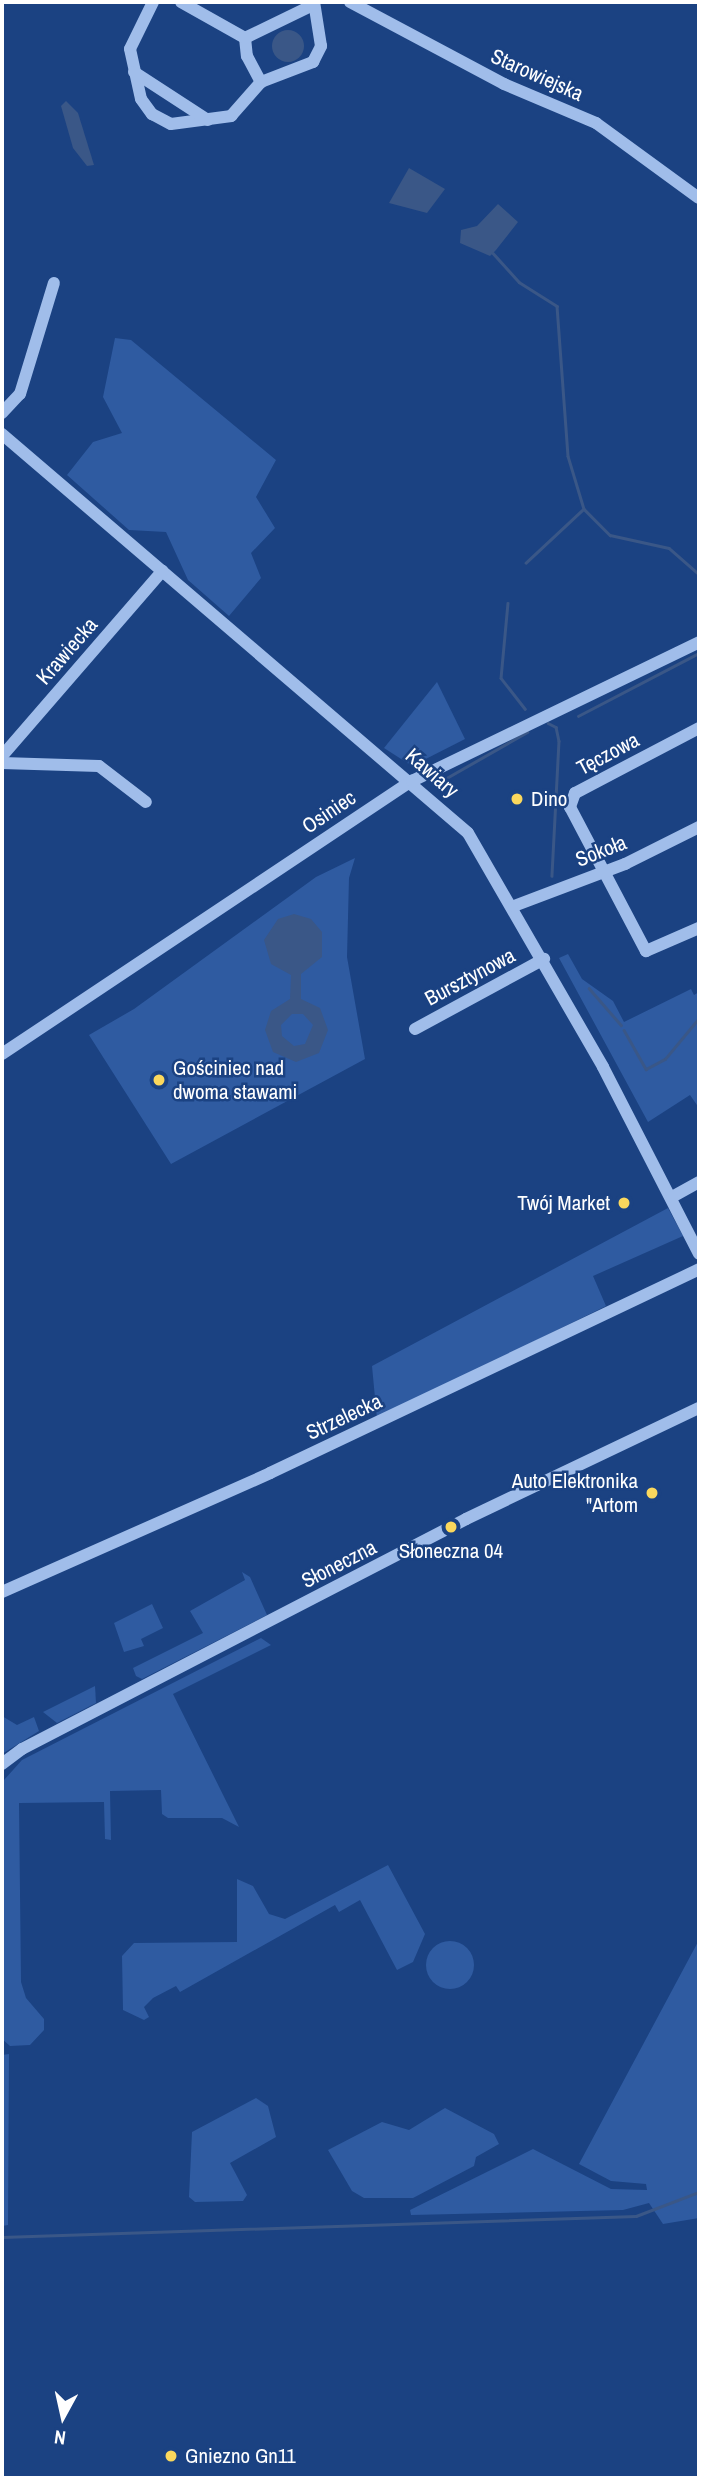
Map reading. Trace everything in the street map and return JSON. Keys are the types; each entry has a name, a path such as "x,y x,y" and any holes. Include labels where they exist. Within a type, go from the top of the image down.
{"street":[{"path":"153,2 130,42 141,99 159,121 208,120 238,113 261,82 300,70 318,58 320,38 312,4 245,38"},
{"path":"181,2 245,38"},
{"name":"Starowiejska","path":"350,2 504,83 596,123 699,198"},
{"path":"245,38 247,56 261,82"},
{"path":"134,72 208,120"},
{"path":"2,413 20,394 54,283"},
{"name":"Kawiary","path":"2,434 412,781 468,832 544,959 672,1197 699,1254"},
{"name":"Krawiecka","path":"2,756 162,571"},
{"name":"Osiniec","path":"2,1054 412,781 699,642"},
{"name":"Tęczowa","path":"603,872 571,813 573,796 699,728"},
{"path":"2,763 99,766 146,802"},
{"name":"Sokoła","path":"514,906 603,872 699,827"},
{"path":"603,872 646,951 699,928"},
{"name":"Bursztynowa","path":"415,1029 544,959"},
{"path":"672,1197 699,1182"},
{"name":"Strzelecka","path":"2,1592 282,1467 699,1269"},
{"name":"Słoneczna","path":"2,1764 22,1749 466,1519 699,1408"}],"shaded area":[{"path":"288,30 299,35 304,46 299,57 288,62 277,57 272,46 277,35"},
{"path":"66,101 78,113 94,165 87,166 73,148 61,106"},
{"path":"409,168 445,189 427,213 389,203"},
{"path":"498,204 518,222 496,250 490,256 460,243 461,230 477,226"},
{"path":"115,338 131,340 276,460 256,497 275,528 251,553 261,578 229,616 188,580 166,532 129,530 67,475 93,442 122,433 103,397"},
{"path":"437,682 465,739 412,766 384,748"},
{"path":"355,858 349,878 347,957 365,1059 171,1164 89,1035 134,1009 316,877"},
{"path":"294,914 311,919 322,932 322,957 301,974 301,999 320,1008 328,1030 319,1053 296,1062 273,1052 265,1030 271,1011 290,999 291,975 271,964 264,940 278,919","holes":["292,1014 303,1014 313,1025 305,1044 294,1046 282,1036 281,1025"]},
{"path":"568,954 582,979 613,1001 624,1022 691,989 694,995 699,992 699,1108 690,1095 648,1122 559,958"},
{"path":"668,1208 683,1236 593,1276 606,1306 377,1419 372,1366"},
{"path":"242,1572 250,1577 267,1615 142,1679 136,1676 133,1668 203,1633 190,1611 245,1580"},
{"path":"152,1604 163,1628 141,1639 144,1646 124,1652 114,1623"},
{"path":"261,1638 271,1645 173,1694 239,1827 222,1818 168,1818 162,1814 161,1790 110,1791 111,1840 105,1839 104,1802 19,1803 21,1982 26,1998 44,2019 44,2030 30,2045 10,2046 2,2039 4,1780 22,1760"},
{"path":"95,1686 96,1703 57,1723 43,1712"},
{"path":"2,1716 17,1725 34,1717 39,1731 2,1754"},
{"path":"388,1865 425,1934 413,1962 397,1970 360,1900 339,1912 335,1905 180,1992 176,1986 153,1998 144,2007 149,2017 144,2020 123,2010 122,1956 134,1943 237,1942 237,1879 253,1886 269,1914 285,1919"},
{"path":"699,1940 699,2218 663,2224 649,2203 623,2210 411,2215 410,2210 533,2149 611,2189 647,2190 646,2184 611,2181 579,2164"},
{"path":"450,1941 459,1942 467,1948 473,1956 473,1974 467,1982 459,1988 450,1989 441,1988 433,1982 427,1974 426,1965 427,1956 433,1948 441,1942"},
{"path":"9,2054 8,2225 2,2226 2,2055"},
{"path":"256,2098 268,2106 276,2137 230,2163 247,2195 243,2201 195,2202 189,2197 192,2132"},
{"path":"445,2108 494,2134 499,2144 476,2157 474,2166 413,2198 364,2198 352,2191 328,2150 382,2122 409,2130"}],"waterway":[{"path":"493,253 519,282 557,306 568,456 584,509 526,563"},
{"path":"584,509 610,535 669,548 699,574"},
{"path":"508,603 501,678 525,709"},
{"path":"578,716 699,653"},
{"path":"548,723 556,727 559,741 552,876"},
{"path":"443,780 527,732"},
{"path":"589,988 621,1025"},
{"path":"624,1030 646,1069 665,1059 699,1018"},
{"path":"2,2237 636,2216 699,2192"}],"place":[{"name":"Dino","path":"517,799"},
{"name":"Gościniec nad dwoma stawami","path":"159,1080"},
{"name":"Twój Market","path":"624,1203"},
{"name":"Auto Elektronika \"Artom","path":"652,1493"},
{"name":"Słoneczna 04","path":"451,1527"},
{"name":"Gniezno Gn11","path":"171,2456"}]}
